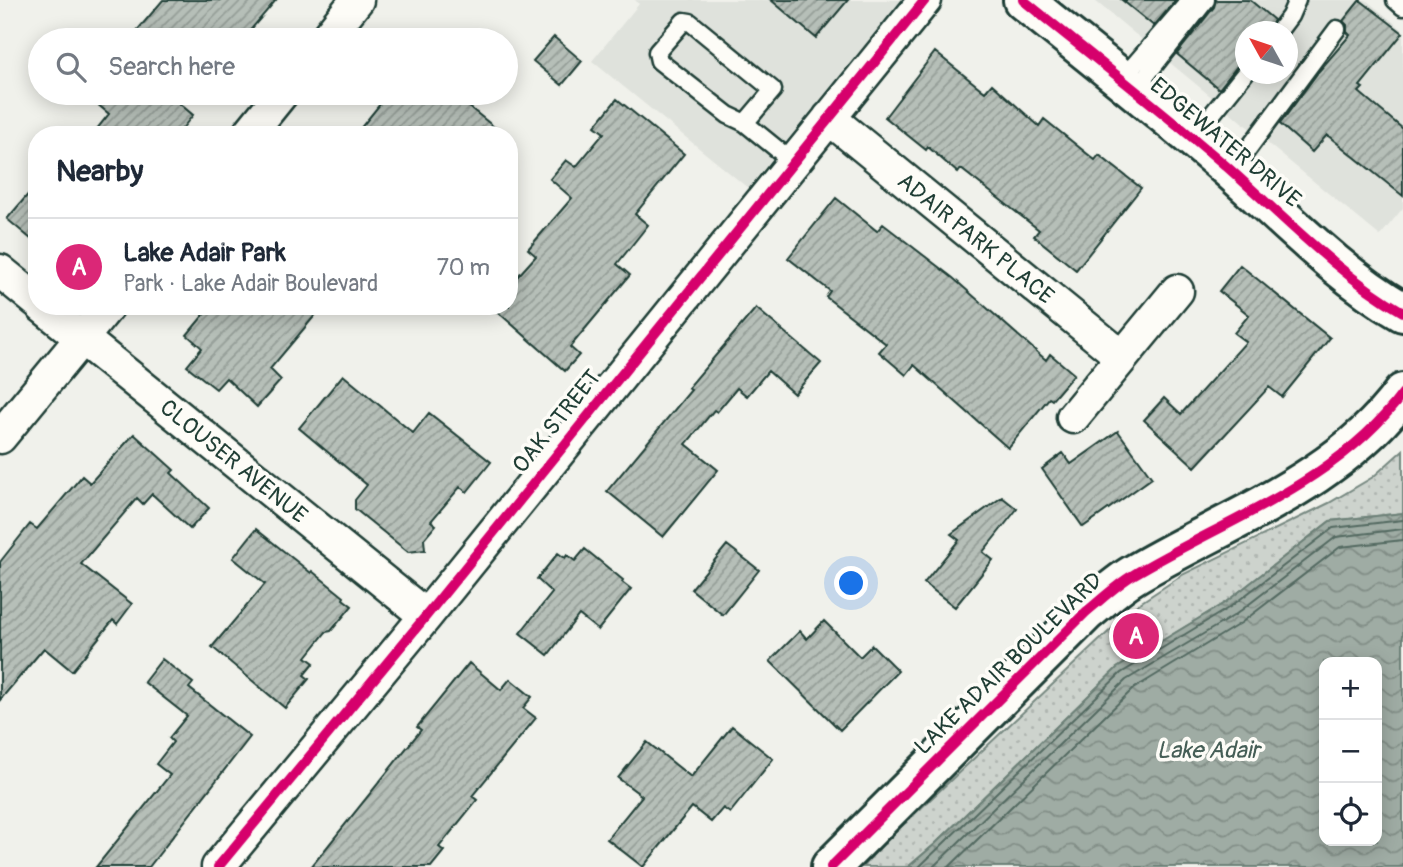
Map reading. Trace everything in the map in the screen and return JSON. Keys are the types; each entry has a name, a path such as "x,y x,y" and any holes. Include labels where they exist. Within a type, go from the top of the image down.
{"street":[{"path":"335,28 357,0"},
{"name":"OAK STREET","path":"218,867 426,616 925,0"},
{"name":"EDGEWATER DRIVE","path":"1035,4 1335,265 1403,312"},
{"path":"255,126 272,105"},
{"name":"ADAIR PARK PLACE","path":"829,118 1122,358"},
{"path":"0,271 28,294"},
{"path":"1073,417 1177,291"},
{"name":"CLOUSER AVENUE","path":"54,315 426,616"},
{"path":"0,438 101,315"},
{"name":"LAKE ADAIR BOULEVARD","path":"831,867 1086,612 1130,577 1298,486 1365,435 1403,393"}],"lane":[{"path":"1127,86 1190,0"},
{"path":"1127,86 1206,0"},
{"path":"1286,21 1297,0"},
{"path":"1395,0 1403,7"},
{"path":"745,124 773,90 690,22 684,21 657,52 659,61 793,163"},
{"path":"1231,172 1337,29"},
{"path":"1192,139 1236,84"}],"shaded area":[{"path":"635,0 901,0 748,188 592,61 639,4"},
{"path":"1094,0 1366,0 1403,30 1403,208 1380,236"},
{"path":"1403,450 1403,513 1330,521 1226,602 1117,668 908,867 862,867 885,842 1137,605 1184,574 1329,503 1373,477"}],"water":[{"name":"Lake Adair","path":"1403,513 1403,867 908,867 1117,668 1226,602 1330,521"}],"building":[{"path":"163,0 276,0 252,28 139,28"},
{"path":"771,0 848,0 816,38"},
{"path":"1122,0 1176,0 1154,26"},
{"path":"1216,0 1250,0 1274,20 1235,21 1235,69 1219,89 1177,54 1214,7"},
{"path":"1360,0 1403,33 1360,86 1363,88 1359,92 1403,129 1403,196 1327,135 1312,152 1280,124 1319,71 1350,35 1343,21"},
{"path":"554,37 582,61 562,85 533,61"},
{"path":"935,52 985,92 992,84 1039,126 1044,119 1095,160 1099,155 1141,188 1076,270 1034,236 1039,230 961,169 958,173 928,147 926,150 885,117"},
{"path":"617,99 684,154 635,214 648,225 617,264 630,275 570,347 579,355 565,371 501,315 518,315 518,276 536,256 528,249 572,198 550,179 566,160 576,167 604,133 595,126"},
{"path":"98,105 181,105 193,115 184,126 99,126 109,114"},
{"path":"379,105 467,105 493,126 362,126"},
{"path":"28,194 28,236 7,219"},
{"path":"836,198 877,231 883,224 953,278 1046,360 1050,354 1074,374 1052,400 1049,398 1008,448 914,365 906,375 879,352 886,344 826,297 830,291 788,258"},
{"path":"1240,265 1330,338 1282,397 1269,387 1195,467 1144,420 1164,398 1181,414 1246,342 1234,333 1249,315 1219,291"},
{"path":"756,308 821,363 794,394 768,371 747,396 737,388 717,412 714,410 686,444 718,470 663,537 607,491 691,390 688,388"},
{"path":"204,315 315,315 270,369 281,380 257,407 226,378 216,389 187,366 202,348 187,335"},
{"path":"343,375 413,433 429,413 491,462 467,492 460,487 431,521 436,525 424,539 425,550 408,552 355,509 355,500 367,485 299,428"},
{"path":"1118,431 1152,478 1083,527 1042,469 1063,453 1071,464"},
{"path":"134,434 174,470 171,473 209,508 190,529 152,494 143,504 137,498 81,564 132,604 117,624 113,620 72,671 44,648 0,700 0,562 30,524 37,529 82,476 90,483"},
{"path":"1002,497 1017,509 983,552 993,560 955,607 924,583 959,540 951,534"},
{"path":"256,529 311,573 312,571 352,606 306,657 314,663 304,675 309,679 285,708 212,647 265,584 233,558"},
{"path":"727,545 759,570 723,615 691,589"},
{"path":"585,549 631,589 598,630 579,615 548,655 520,633 552,593 537,579 558,553 575,561"},
{"path":"824,621 860,657 872,645 898,671 840,730 770,661 800,631 807,639"},
{"path":"162,659 193,683 189,688 250,737 149,867 96,867 170,775 156,764 173,742 169,738 187,716 144,682"},
{"path":"469,663 501,690 510,679 532,697 523,708 536,718 472,796 477,800 439,847 444,851 431,867 311,867 421,730 417,727"},
{"path":"732,726 773,759 730,813 723,808 711,822 692,807 643,867 607,839 642,796 618,778 647,742 691,777"}],"cycle path":[{"path":"218,867 426,616 925,0"},
{"path":"1023,0 1226,166 1311,244 1356,280 1403,312"},
{"path":"831,867 1086,612 1133,575 1313,476 1346,452 1376,424 1403,393"}],"place":[{"name":"Lake Adair Park","path":"1136,636"}]}
